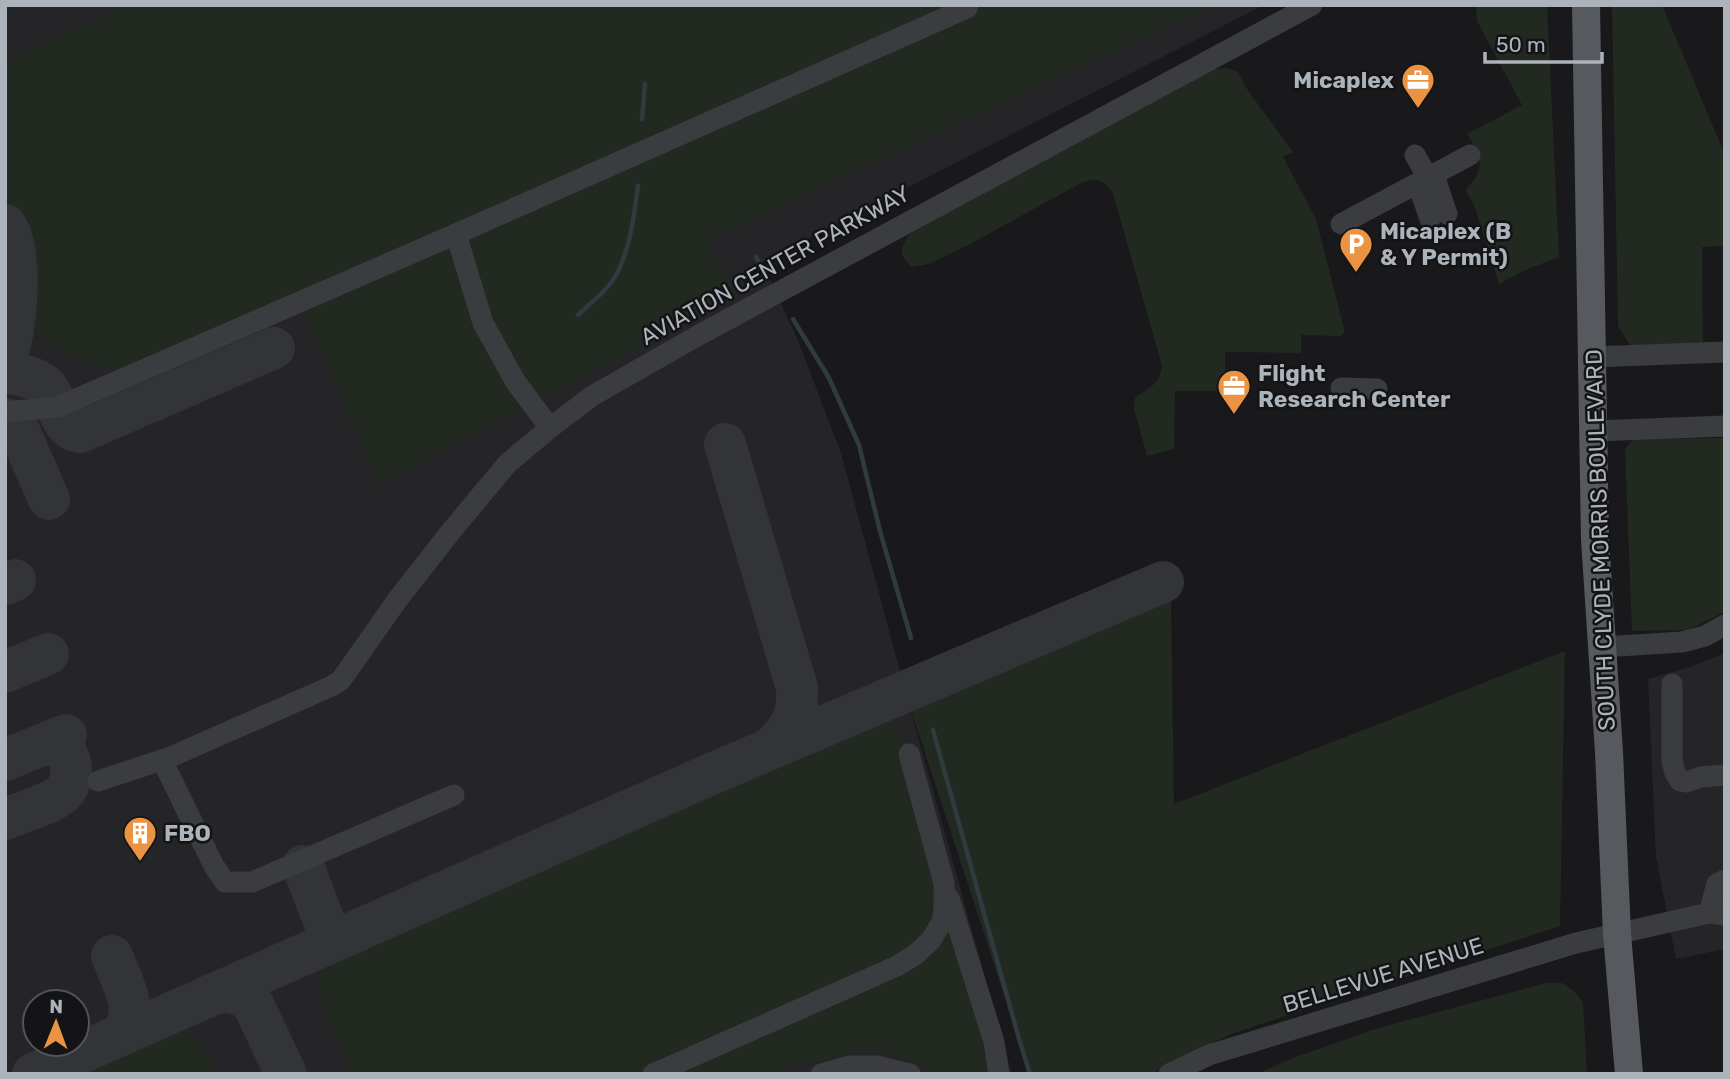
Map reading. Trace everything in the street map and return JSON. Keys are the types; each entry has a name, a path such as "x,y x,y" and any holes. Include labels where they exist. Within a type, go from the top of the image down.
{"main road":[{"name":"SOUTH CLYDE MORRIS BOULEVARD","path":"1586,5 1595,540 1609,752 1617,934 1629,1074"}],"street":[{"path":"5,412 58,407 456,234 967,8 968,5"},
{"name":"AVIATION CENTER PARKWAY","path":"162,760 341,680 398,599 508,463 592,396 699,335 1311,5"},
{"path":"1341,224 1442,161 1439,216"},
{"path":"456,234 483,323 515,380 550,428"},
{"path":"1592,357 1725,352"},
{"path":"1341,388 1377,388"},
{"path":"1594,431 1725,426"},
{"path":"1602,648 1682,642 1705,636 1725,625"},
{"path":"1672,684 1672,761 1675,773 1680,781 1686,782 1700,777 1725,775"},
{"path":"909,754 944,883 994,1042 999,1074"},
{"path":"99,781 162,760 225,883 252,882 454,795"},
{"path":"1717,914 1717,884 1725,880"},
{"path":"653,1074 897,966 915,955 930,940 942,922 944,883"},
{"name":"BELLEVUE AVENUE","path":"1168,1074 1209,1055 1576,943 1717,914"},
{"path":"821,1074 849,1066 877,1066 910,1074"}],"shaded area":[{"path":"5,5 1264,5 762,262 799,343 841,453 1012,1074 5,1074"},
{"path":"131,5 1214,5 705,241 739,295 379,484 297,295 119,369 88,364 28,333 31,283 28,247 24,231 16,217 5,206 5,60"},
{"path":"1476,5 1547,5 1559,257 1499,284 1474,205 1465,190 1476,176 1480,163 1467,134 1522,105 1477,21"},
{"path":"1612,5 1662,5 1725,155 1725,246 1702,247 1703,345 1630,345 1618,326"},
{"path":"1227,68 1238,72 1247,89 1293,152 1283,157 1316,219 1345,332 1340,336 1301,335 1301,353 1225,352 1225,391 1175,391 1174,449 1147,456 1134,409 1135,398 1156,382 1162,366 1113,193 1106,185 1097,180 1083,182 929,264 912,267 904,259 902,248 909,234 1212,69"},
{"path":"1725,438 1725,612 1688,630 1632,631 1625,449 1633,439"},
{"path":"1171,601 1174,804 1565,651 1560,926 1231,1034 1151,1074 1030,1074 909,704"},
{"path":"1725,653 1725,949 1676,959 1656,857 1648,679"},
{"path":"893,713 991,1074 937,1074 896,1055 862,1050 788,1067 773,1074 352,1074 327,1015 319,985 324,967 331,960 358,951"},
{"path":"1546,983 1562,983 1583,1002 1587,1074 1257,1074 1293,1058 1375,1029"},
{"path":"170,1030 195,1039 205,1050 216,1074 66,1074 159,1033"}],"waterway":[{"path":"642,119 645,84"},
{"path":"578,315 606,288 622,263 630,237 638,186"},
{"path":"756,257 764,270"},
{"path":"793,319 829,378 859,445 911,638"},
{"path":"933,730 1030,1074"}],"taxiway":[{"path":"5,225 11,236 17,271 13,331 5,360"},
{"path":"5,372 30,377 43,384 62,419 72,430 80,432 274,348"},
{"path":"5,419 16,424 49,499"},
{"path":"725,444 797,688 795,715 784,734 771,748"},
{"path":"5,584 15,580"},
{"path":"33,1074 709,775 1163,582"},
{"path":"5,672 48,654"},
{"path":"5,760 66,735"},
{"path":"5,819 50,802 62,794 69,783 71,768 67,755 57,746 40,746"},
{"path":"303,866 332,942"},
{"path":"112,956 130,1007 126,1026 120,1035"},
{"path":"213,994 234,993 253,1004 286,1074"}],"place":[{"name":"Micaplex","path":"1418,110"},
{"name":"Micaplex (B & Y Permit)","path":"1356,274"},
{"name":"Flight Research Center","path":"1234,416"},
{"name":"FBO","path":"140,863"}]}
